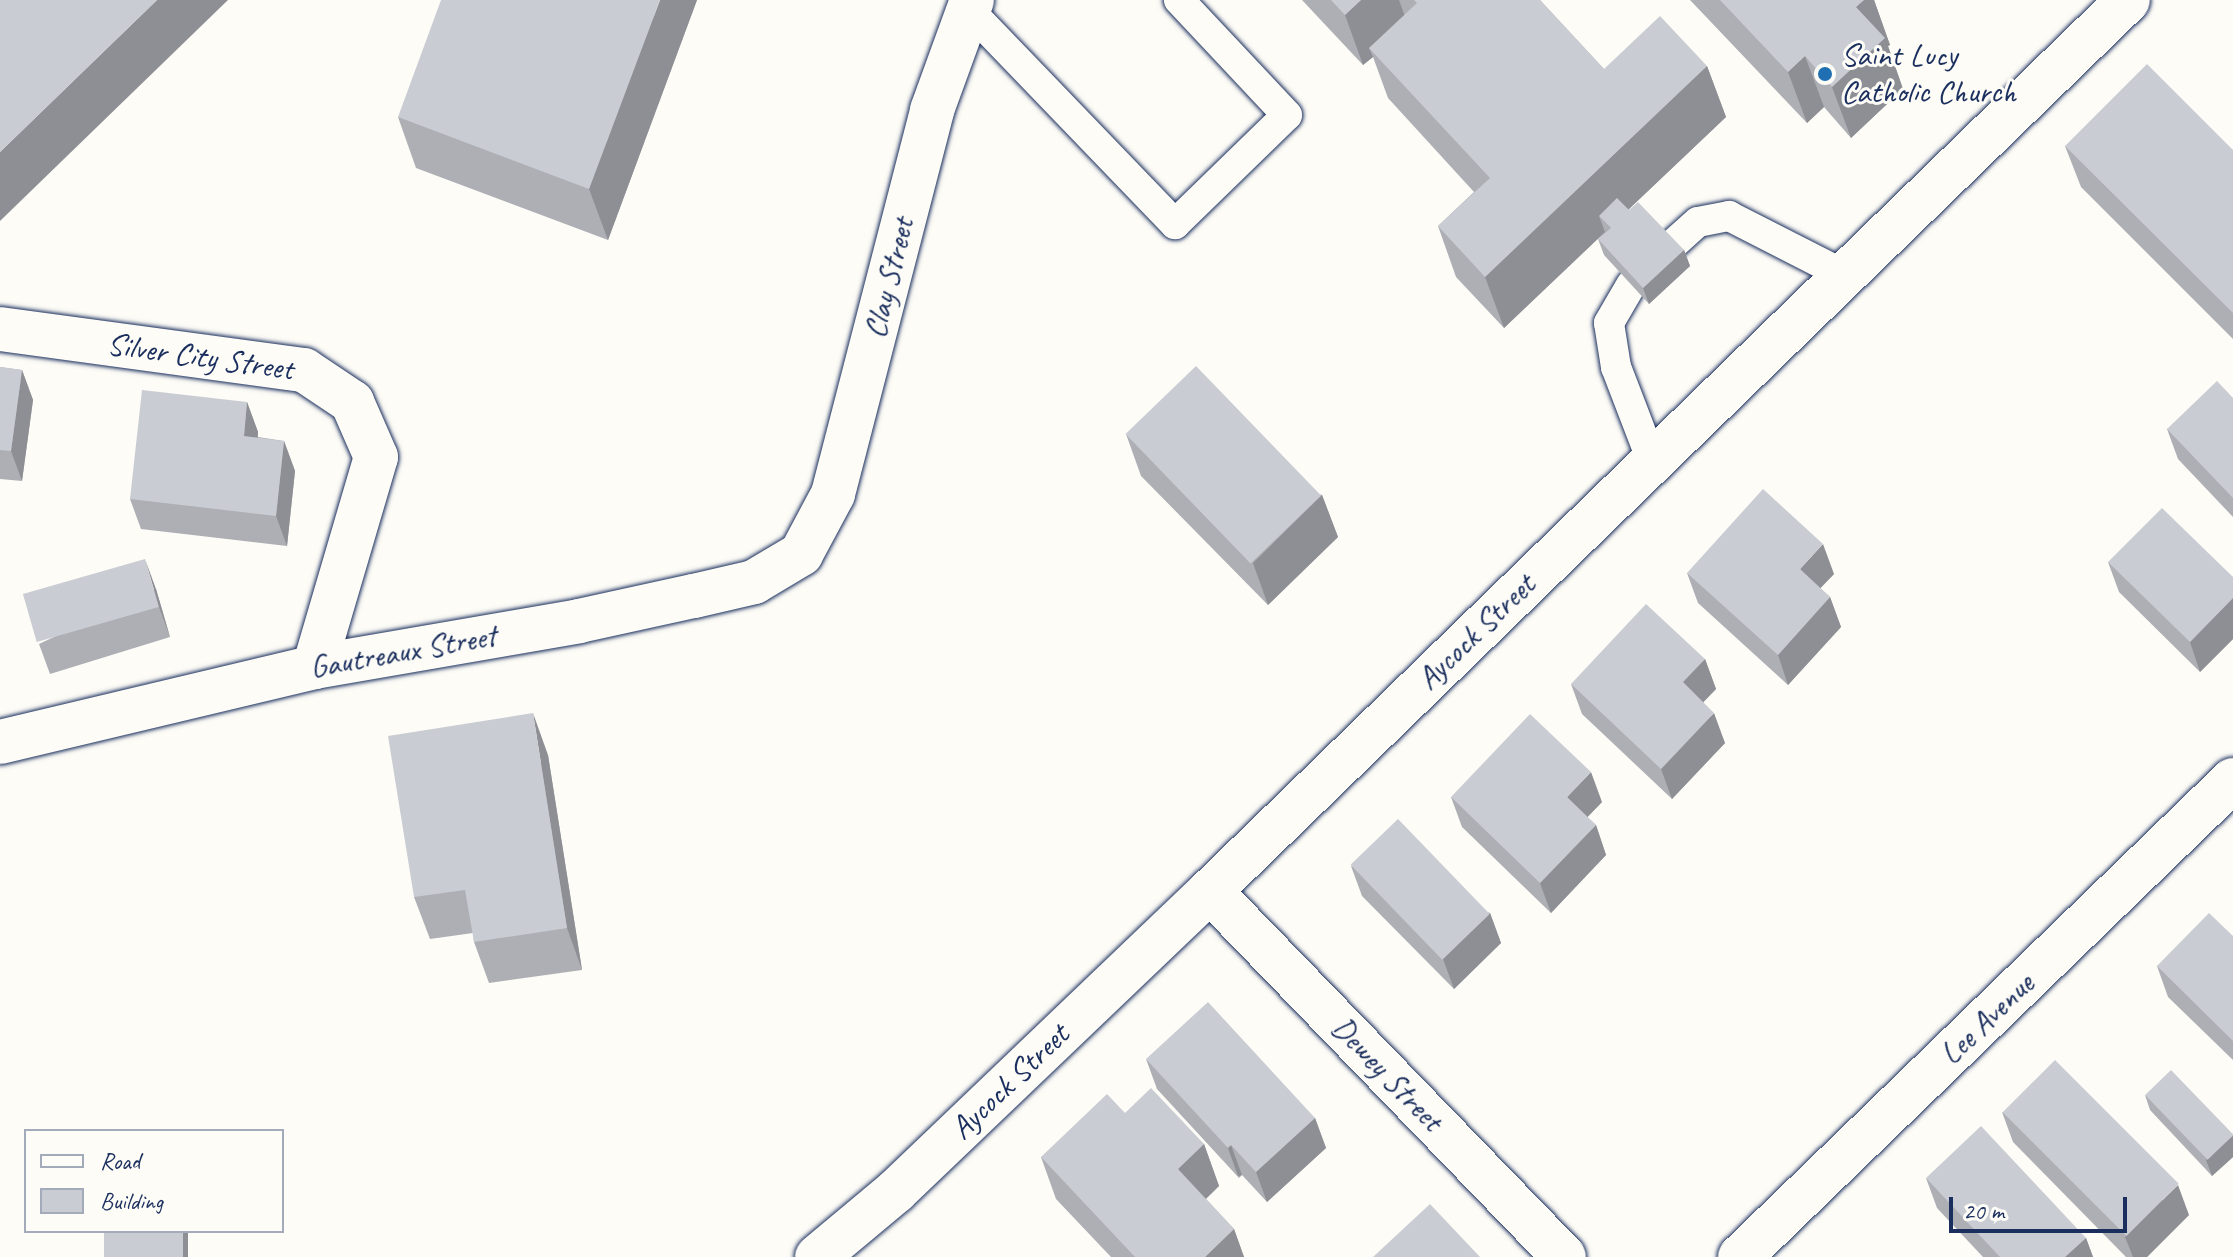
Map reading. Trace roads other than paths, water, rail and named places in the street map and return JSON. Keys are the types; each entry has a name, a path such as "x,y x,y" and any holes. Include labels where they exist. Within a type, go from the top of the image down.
{"street":[{"name":"Aycock Street","path":"817,1257 896,1191 1210,891 2128,0"},
{"name":"Clay Street","path":"801,554 833,494 932,110 969,4"},
{"name":"Silver City Street","path":"0,329 304,370 352,402 376,457 314,667"},
{"name":"Gautreaux Street","path":"0,742 314,667 579,621 754,582 801,554"},
{"name":"Lee Avenue","path":"1740,1257 2227,797"},
{"name":"Dewey Street","path":"1210,891 1564,1257"}],"lane":[{"path":"969,4 1175,224 1287,115 1179,0"},
{"path":"1671,246 1698,222 1729,216 1845,275"},
{"path":"1631,285 1609,323 1616,367 1652,461"}],"place":[{"name":"Saint Lucy Catholic Church","path":"1825,74"}]}
